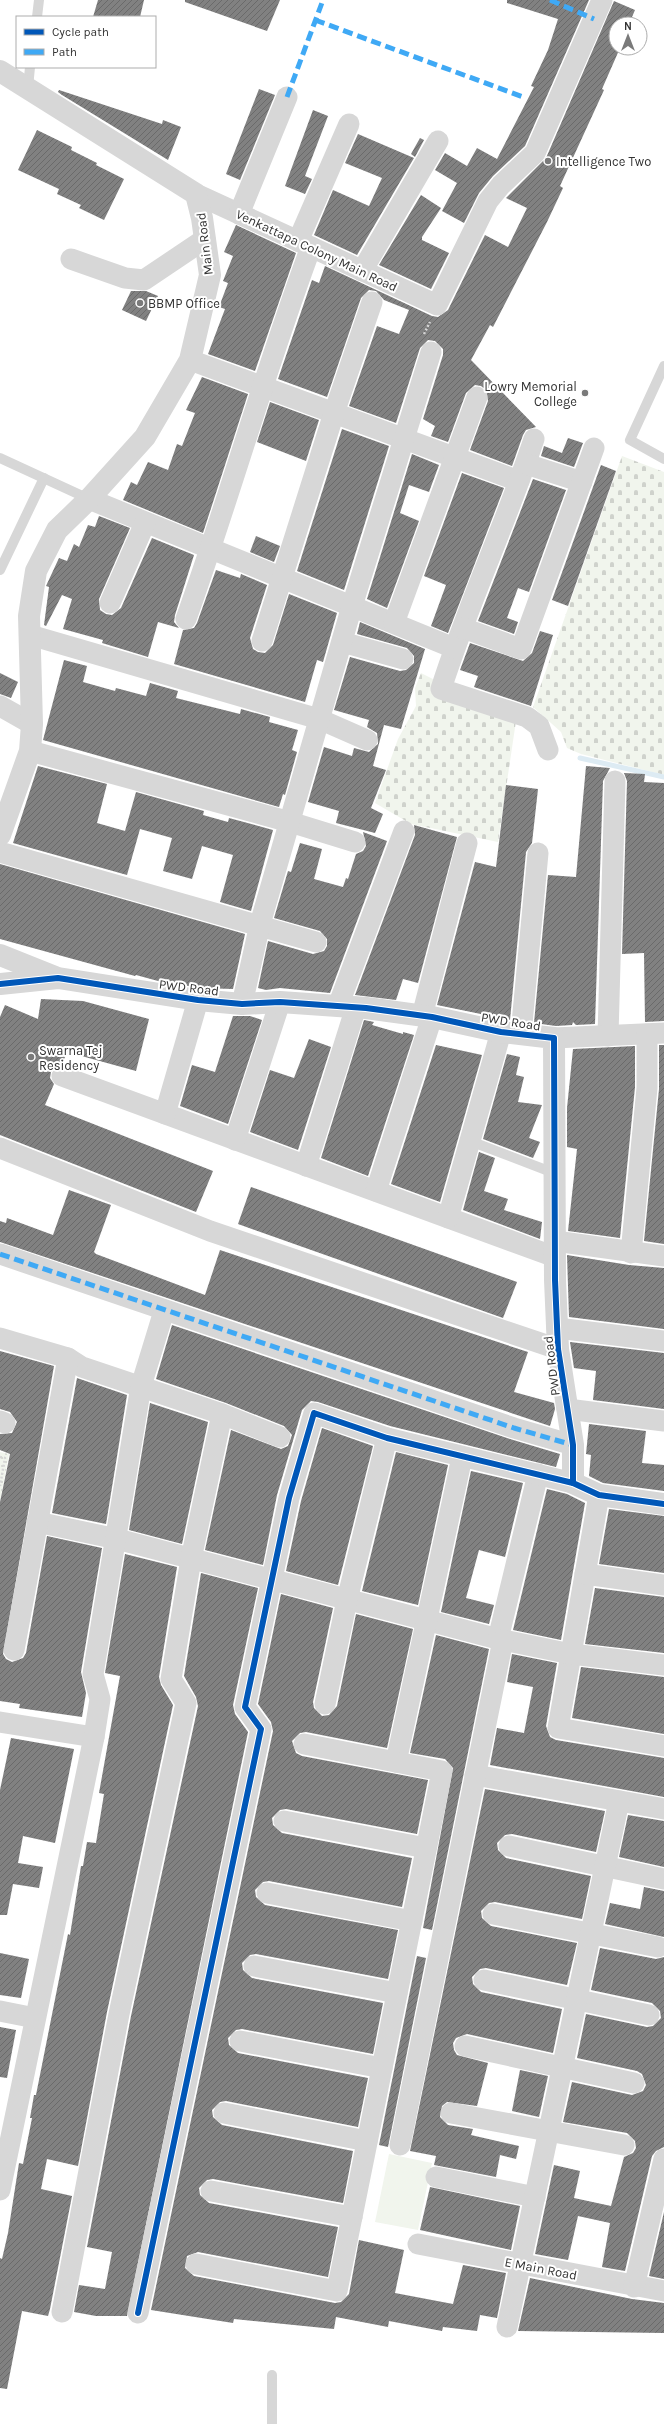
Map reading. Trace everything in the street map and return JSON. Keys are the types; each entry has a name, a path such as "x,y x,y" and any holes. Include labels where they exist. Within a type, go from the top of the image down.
{"street":[{"path":"437,305 488,201 501,185 535,153 602,0"},
{"name":"Main Road","path":"0,71 29,77 196,194 205,238 210,275 190,360 145,437 89,500 57,530 36,571 29,625 32,724 30,751 0,835"},
{"path":"239,214 287,97"},
{"path":"186,619 211,549 263,387 304,244 349,124"},
{"path":"362,271 438,141"},
{"name":"Venkattapa Colony Main Road","path":"196,194 437,305"},
{"path":"71,259 125,278 144,280 205,238"},
{"path":"262,641 334,413 372,302"},
{"path":"242,1004 260,924 319,719 403,438 431,352"},
{"path":"190,360 455,457 522,472 582,482"},
{"path":"394,624 478,397"},
{"path":"534,439 463,628 454,648 441,689 527,717 539,726 548,750"},
{"path":"463,628 521,649 594,448"},
{"path":"89,500 454,648"},
{"path":"110,603 145,523"},
{"path":"29,625 319,719 367,740"},
{"path":"342,642 403,659"},
{"path":"0,706 32,724"},
{"path":"30,751 290,822 355,842"},
{"path":"608,1036 615,781"},
{"path":"306,1166 347,1006 404,831"},
{"path":"376,1191 427,1016 467,843"},
{"path":"0,852 260,924 316,942"},
{"path":"448,1218 470,1141 511,1033 538,853"},
{"path":"0,955 58,978"},
{"name":"PWD Road","path":"0,984 58,978 198,1000 242,1004 280,1002 347,1006 427,1016 511,1033 554,1038 555,1249 558,1338 573,1445 573,1483"},
{"path":"165,1114 198,1000"},
{"path":"235,1140 280,1002"},
{"path":"554,1038 655,1033 647,1088 631,1253"},
{"path":"62,1076 448,1218 555,1249 664,1256"},
{"path":"0,1148 210,1231 558,1338 664,1341"},
{"path":"0,1254 164,1311 507,1426 573,1445"},
{"path":"0,2190 94,1737 100,1698 93,1674 117,1539 141,1386 164,1311"},
{"path":"0,1338 68,1358 82,1367 222,1414 280,1437"},
{"path":"14,1650 68,1358"},
{"path":"567,1409 664,1421"},
{"path":"138,2313 261,1728 245,1707 289,1498 314,1413 387,1438 573,1483 599,1495 664,1504"},
{"path":"62,2312 119,2014 186,1703 172,1679 191,1559 222,1414"},
{"path":"325,1704 346,1600 387,1438"},
{"path":"396,1762 425,1621 462,1457"},
{"path":"400,2145 475,1775 500,1640 538,1474"},
{"path":"599,1495 558,1728 664,1746"},
{"path":"37,1522 117,1539 500,1640 571,1654 664,1665"},
{"path":"585,1574 664,1585"},
{"path":"0,1722 94,1737"},
{"path":"196,2264 337,2291 442,1771 304,1744"},
{"path":"475,1775 664,1809"},
{"path":"507,2327 619,1801"},
{"path":"284,1821 426,1848"},
{"path":"509,1846 664,1879"},
{"path":"267,1893 410,1926 442,1938"},
{"path":"493,1914 658,1947"},
{"path":"254,1966 397,1993"},
{"path":"484,1980 649,2016"},
{"path":"0,2011 35,2018"},
{"path":"240,2041 382,2068"},
{"path":"465,2046 634,2083"},
{"path":"224,2113 367,2141"},
{"path":"451,2113 624,2145"},
{"path":"634,2287 658,2210 664,2159"},
{"path":"436,2177 535,2197"},
{"path":"211,2191 352,2217"},
{"name":"E Main Road","path":"418,2244 634,2287 664,2291"}],"lane":[{"path":"37,16 40,0"},
{"path":"664,366 630,440 664,459"},
{"path":"0,458 89,500"},
{"path":"0,570 44,478"},
{"path":"470,1141 554,1172"},
{"path":"272,2375 272,2424"}],"path":[{"path":"431,352 433,348 422,339 437,305"},
{"path":"0,1457 5,1458 0,1486"}],"green space":[{"path":"622,456 664,472 664,775 581,754 567,748 561,732 533,707"},
{"path":"421,673 516,721 498,842 411,824 375,803 398,739 416,706 415,688"},
{"path":"0,1452 9,1454 0,1501"},
{"path":"389,2154 432,2163 418,2230 375,2222"}],"building":[{"path":"98,0 144,0 140,16 93,16"},
{"path":"185,0 280,0 267,31 185,2"},
{"path":"507,0 589,0 525,146 493,176 479,193 464,223 442,211 457,183 435,170 445,153 467,166 477,148 497,159 534,87 531,86 548,50 558,19 507,3"},
{"path":"614,1 635,10 632,16 608,16 608,56 616,56 602,89 604,90 560,186 563,188 547,222 493,327 490,325 471,360 536,427 526,430 512,466 470,450 488,401 486,390 481,386 475,385 466,393 448,442 431,436 435,426 423,419 443,355 443,349 435,341 428,340 420,348 396,423 349,406 377,326 399,334 409,310 384,300 376,291 369,290 361,298 327,397 278,379 312,280 319,283 325,266 432,316 438,317 448,310 485,235 508,247 527,208 506,198 546,158"},
{"path":"259,89 275,95 240,180 226,174"},
{"path":"59,90 162,124 163,120 181,127 168,160 62,95 58,92"},
{"path":"313,110 328,116 305,176 312,179 305,194 285,186"},
{"path":"37,130 72,147 71,150 124,179 104,220 79,208 81,205 57,194 59,189 18,170"},
{"path":"358,134 414,158 357,255 314,235 333,190 369,206 382,178 345,163"},
{"path":"420,138 424,140 415,157 411,154"},
{"path":"421,195 441,208 422,237 422,240 449,253 431,289 379,265"},
{"path":"236,225 296,253 255,371 208,354 225,309 219,307 228,283 223,281 233,256 224,252"},
{"name":"BBMP Office","path":"131,291 146,291 158,296 146,321 122,310"},
{"path":"202,377 248,394 203,533 123,500 131,482 137,485 148,462 168,470 177,444 182,446 195,413 186,410"},
{"path":"270,402 319,420 306,461 257,442"},
{"path":"342,429 389,446 344,590 297,571"},
{"path":"568,438 583,443 574,467 541,456 544,446 562,453"},
{"path":"412,454 439,465 429,492 409,485 400,513 419,521 387,608 367,599"},
{"path":"601,465 616,471 568,606 552,600"},
{"path":"462,473 504,488 448,633 431,626 446,585 424,576"},
{"path":"533,479 566,490 529,592 518,588 507,618 518,622 514,634 478,621"},
{"path":"99,516 130,528 99,599 100,610 106,614 112,615 121,608 152,538 194,555 175,615 174,622 179,628 158,622 148,657 102,643 103,640 63,629 72,599 62,595 46,626 44,625 49,587 46,586 59,558 67,561 74,544 79,547 88,525 95,527"},
{"path":"256,536 280,546 274,562 250,552"},
{"path":"216,570 240,578 241,574 267,585 250,638 253,649 258,652 265,653 273,645 289,594 337,613 323,662 317,660 305,702 174,664 183,630 194,628 197,623"},
{"path":"360,622 425,649 401,729 384,725 373,766 386,770 371,808 383,814 375,833 336,823 339,811 308,802 324,747 352,756 354,748 369,752 378,744 377,733 367,727 369,720 334,710 350,657 400,671 406,670 414,663 414,656 407,648 357,634"},
{"path":"540,631 553,635 531,706 474,687 478,676 460,670 470,643 523,661 532,653"},
{"path":"64,660 87,666 83,682 115,691 116,688 146,696 150,683 178,691 176,698 240,714 241,709 270,717 269,722 298,730 292,750 297,752 285,795 283,794 279,807 43,740"},
{"path":"0,673 18,682 11,698 0,694"},
{"path":"38,766 107,784 97,823 125,831 136,792 204,811 203,815 228,822 229,818 273,830 251,911 220,902 233,855 202,846 192,879 163,871 172,838 140,829 127,875 13,843"},
{"path":"586,766 610,768 603,781 595,1024 576,1025 573,1022 572,1025 556,1026 534,1023 548,875 576,877"},
{"path":"624,773 645,774 644,782 664,783 664,1021 645,1022 644,953 622,954 627,781"},
{"path":"506,785 538,789 532,843 526,852 510,1020 437,1005 475,862 496,867"},
{"path":"414,825 457,837 418,983 403,979 396,1000 355,995 415,835"},
{"path":"363,832 387,841 330,993 280,988 266,990 258,988 268,941 313,954 324,951 327,946 327,939 320,931 274,918 288,871 291,872 300,843 322,849 314,879 343,887 346,878 348,879 356,854 363,851 366,846"},
{"path":"0,864 245,934 233,989 200,988 158,981 0,939"},
{"path":"41,999 83,1001 149,1019 136,1071 67,1052 62,1064 55,1067 51,1072 50,1078 54,1084 45,1105 213,1171 196,1212 0,1135 0,1017 5,1005 38,1019"},
{"path":"233,1016 250,1016 262,1020 228,1124 180,1106 192,1065 215,1072"},
{"path":"364,1020 374,1022 372,1025 403,1034 403,1032 414,1035 368,1176 321,1158"},
{"path":"309,1039 331,1047 298,1150 250,1132 270,1070 294,1078"},
{"path":"436,1045 482,1055 440,1202 391,1184"},
{"path":"659,1045 664,1045 664,1244 644,1241 659,1089"},
{"path":"635,1046 635,1087 620,1238 568,1231 577,1149 567,1147 567,1108 573,1049"},
{"path":"507,1054 520,1057 516,1075 524,1077 518,1102 542,1105 529,1138 540,1142 533,1158 483,1139"},
{"path":"479,1152 495,1158 484,1191 508,1199 504,1210 542,1222 540,1239 463,1210"},
{"path":"251,1187 517,1282 503,1318 238,1224"},
{"path":"69,1190 111,1205 94,1252 96,1254 205,1295 220,1250 528,1352 514,1392 554,1403 555,1409 550,1426 0,1242 0,1221 6,1223 7,1218 53,1235"},
{"path":"567,1255 629,1265 664,1268 664,1329 569,1317"},
{"path":"172,1325 510,1439 560,1454 556,1467 390,1426 311,1401 302,1410 277,1495 263,1565 205,1550 231,1430 281,1449 288,1446 292,1435 284,1426 226,1403 156,1379"},
{"path":"570,1342 664,1353 664,1409 593,1400 596,1371 574,1368"},
{"path":"0,1351 54,1366 3,1654 6,1659 12,1662 23,1658 26,1653 47,1536 102,1548 81,1672 86,1693 82,1717 19,1708 20,1704 0,1701 0,1502 10,1454 0,1450 0,1434 12,1433 17,1422 10,1412 0,1409"},
{"path":"77,1378 127,1395 106,1524 52,1513"},
{"path":"150,1403 208,1422 182,1544 129,1530"},
{"path":"589,1424 646,1431 642,1463 664,1465 664,1491 603,1483 589,1476 591,1455 586,1454"},
{"path":"322,1428 373,1446 338,1585 286,1571 301,1501"},
{"path":"396,1452 448,1465 418,1605 362,1591"},
{"path":"471,1471 523,1483 505,1557 479,1550 466,1598 494,1605 489,1624 441,1612"},
{"path":"547,1489 567,1494 585,1503 561,1640 513,1630"},
{"path":"609,1509 664,1516 664,1573 599,1564"},
{"path":"125,1554 177,1567 159,1677 161,1685 173,1705 107,2012 78,2166 47,2159 41,2189 72,2196 50,2309 48,2316 22,2311 7,2389 0,2388 0,2258 2,2259 8,2233 19,2163 23,2164 32,2118 30,2118 34,2095 36,2095 68,1934 70,1935 81,1866 83,1866 87,1842 96,1843 104,1794 99,1793 120,1676 105,1673"},
{"path":"201,1573 258,1588 233,1705 235,1714 248,1732 127,2316 96,2316 74,2312 79,2285 105,2289 112,2252 87,2247 131,2016 198,1706 196,1697 184,1676"},
{"path":"595,1588 664,1597 664,1653 585,1644"},
{"path":"281,1594 333,1608 313,1702 314,1708 322,1716 329,1715 337,1706 356,1614 413,1629 387,1748 306,1732 300,1733 292,1741 296,1753 302,1756 428,1780 417,1834 286,1809 280,1810 272,1818 273,1825 282,1833 412,1858 402,1907 269,1881 263,1882 255,1890 256,1897 265,1905 398,1930 388,1979 256,1954 250,1955 242,1963 243,1970 252,1978 383,2003 373,2054 242,2029 236,2030 228,2038 229,2045 238,2053 368,2078 358,2127 226,2101 220,2102 212,2110 213,2117 222,2125 353,2151 343,2203 213,2179 207,2180 199,2188 200,2195 209,2203 338,2227 328,2277 198,2252 187,2256 185,2268 194,2276 335,2303 341,2302 349,2294 359,2240 404,2250 395,2293 453,2304 463,2265 506,2273 497,2318 480,2315 477,2331 443,2327 442,2331 389,2321 388,2327 336,2317 334,2329 234,2319 233,2323 151,2310 273,1731 271,1722 258,1704"},
{"path":"436,1635 489,1649 432,1930 423,1928 453,1768 445,1759 410,1753"},
{"path":"512,1654 557,1663 546,1726 550,1737 556,1740 664,1758 664,1797 490,1765 497,1728 524,1733 533,1687 507,1682"},
{"path":"581,1667 664,1677 664,1734 572,1718"},
{"path":"11,1738 74,1749 55,1843 23,1836 18,1863 43,1867 39,1888 13,1884 7,1915 0,1915 0,1790"},
{"path":"485,1789 605,1811 596,1852 512,1834 505,1835 497,1843 498,1850 506,1858 591,1876 582,1919 495,1902 489,1903 481,1911 482,1918 491,1926 577,1943 567,1985 486,1968 480,1969 472,1977 473,1984 481,1992 562,2009 553,2053 467,2034 456,2038 453,2043 454,2050 457,2055 488,2063 477,2106 447,2102 442,2106 440,2117 448,2125 473,2129 471,2135 519,2146 516,2159 500,2155 496,2177 434,2165 436,2156 410,2151"},
{"path":"628,1815 664,1821 664,1867 619,1857"},
{"path":"644,1887 664,1891 664,1937 605,1924 610,1903 640,1909"},
{"path":"600,1948 656,1959 664,1957 664,2147 656,2151 652,2156 625,2271 602,2267 610,2223 578,2216 568,2260 535,2254 554,2165 580,2171 574,2198 611,2206 624,2157 633,2153 636,2148 635,2141 627,2133 563,2122 572,2082 632,2095 643,2091 646,2085 642,2074 637,2071 577,2058 586,2014 647,2027 653,2026 661,2018 660,2011 652,2003 591,1990"},
{"path":"0,1953 29,1959 21,1998 0,1995"},
{"path":"417,1956 426,1958 388,2147 379,2145"},
{"path":"0,2027 16,2030 7,2078 0,2077"},
{"path":"520,2070 548,2076 539,2117 512,2111"},
{"path":"430,2187 520,2206 511,2250 420,2230"},
{"path":"664,2212 664,2279 649,2276"},
{"path":"530,2278 632,2299 664,2303 664,2333 518,2331"}],"waterway":[{"path":"580,758 664,777"}],"marked path":[{"path":"287,97 323,0"},
{"path":"550,0 594,19"},
{"path":"315,20 526,98"},
{"path":"0,1254 514,1428 573,1445"}],"cycle path":[{"path":"0,984 58,978 198,1000 242,1004 280,1002 366,1008 432,1017 501,1032 554,1038 555,1280 558,1349 573,1445 573,1483 599,1495 664,1504"},
{"path":"138,2313 261,1729 245,1707 289,1498 314,1413 387,1438 573,1483"}],"place":[{"name":"Intelligence Two","path":"548,161"},
{"name":"BBMP Office","path":"140,303"},
{"name":"Lowry Memorial College","path":"585,393"},
{"name":"Swarna Tej Residency","path":"31,1057"}]}
